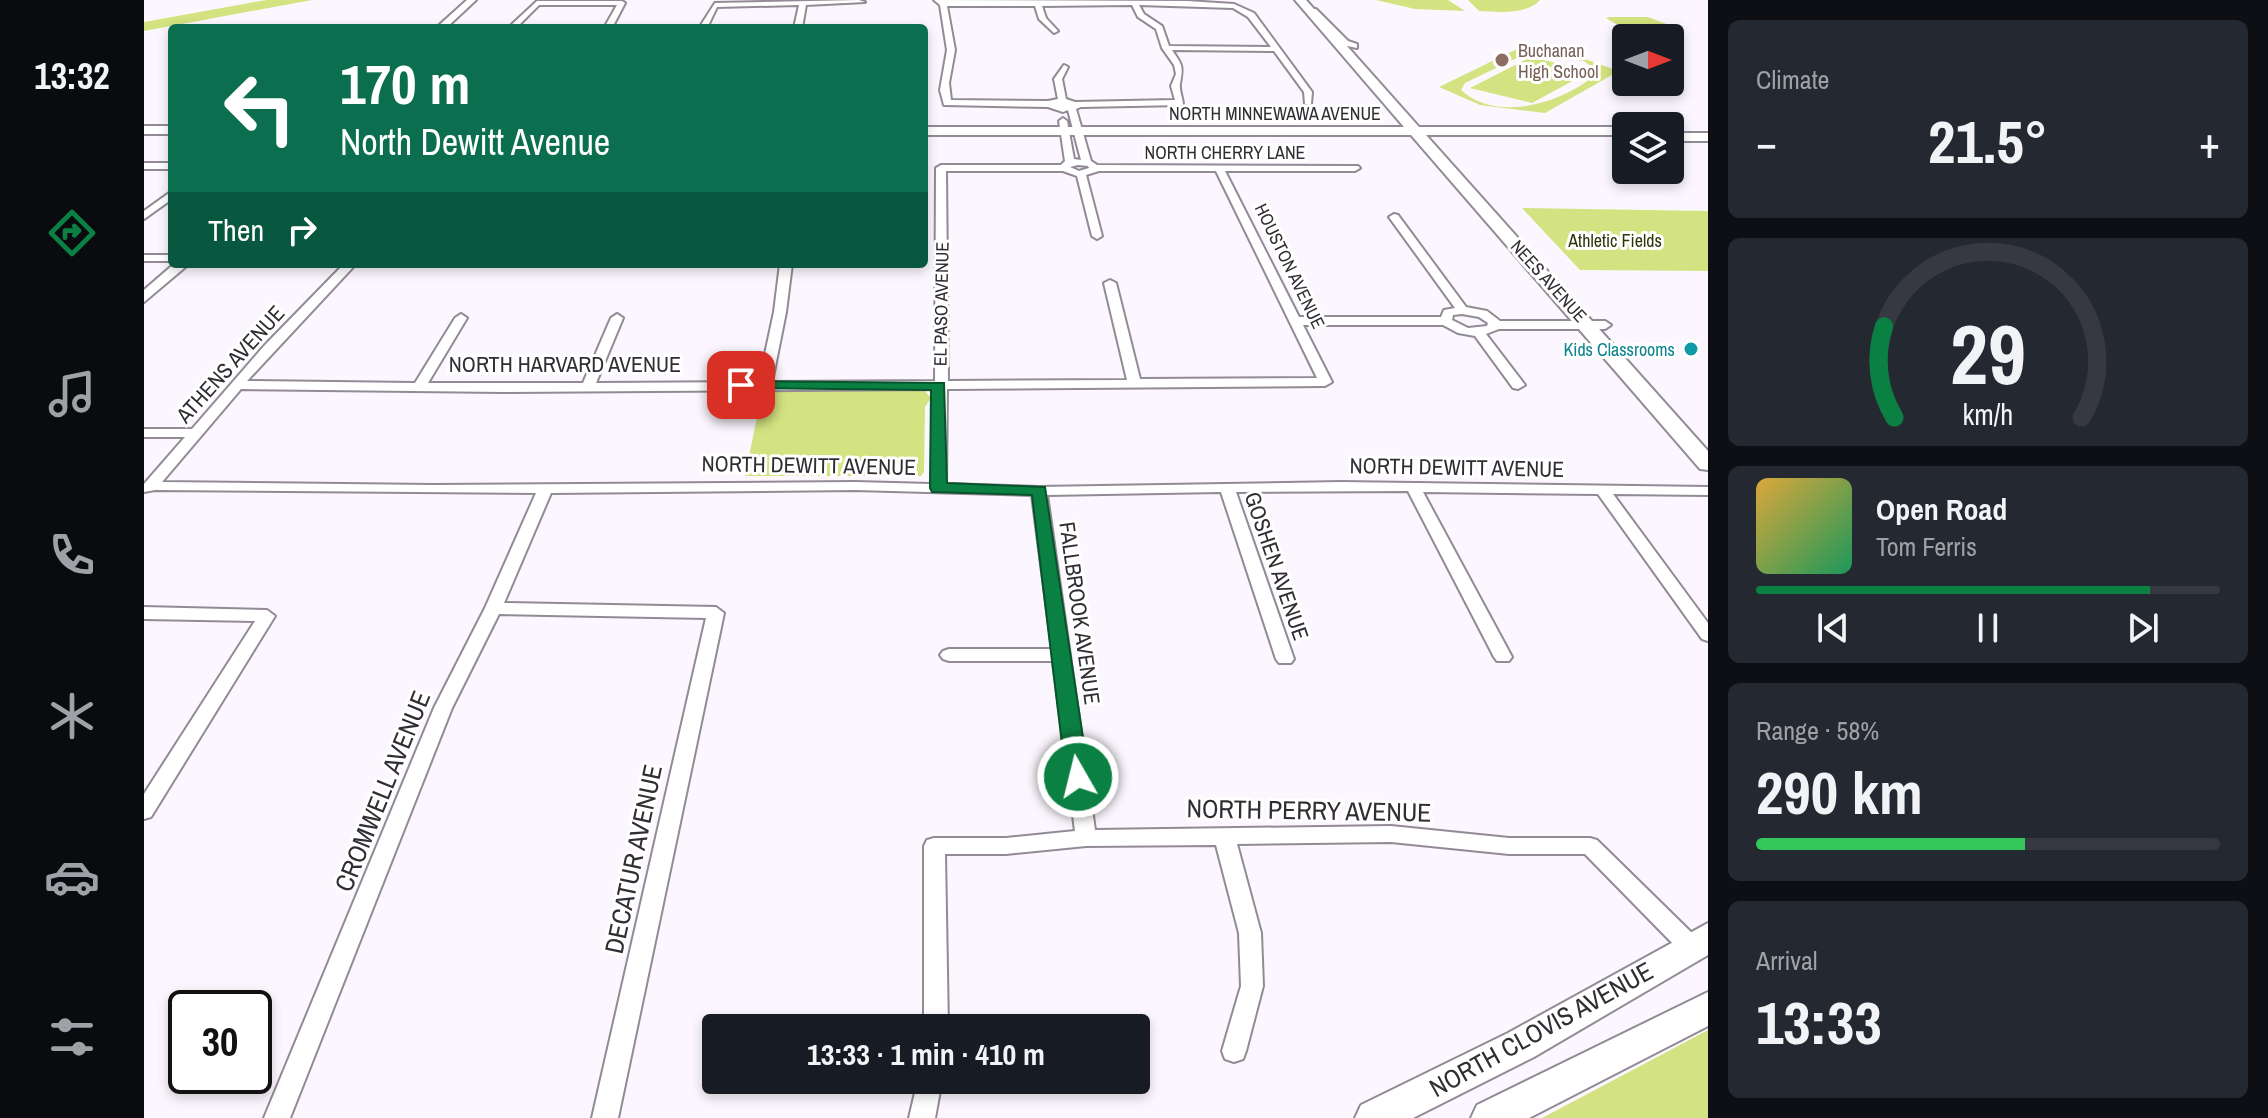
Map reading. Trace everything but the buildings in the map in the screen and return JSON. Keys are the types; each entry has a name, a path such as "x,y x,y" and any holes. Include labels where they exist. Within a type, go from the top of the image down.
{"main road":[{"path":"1306,2 1354,46 1425,134"},
{"path":"1306,2 1425,134"},
{"path":"144,130 168,130"},
{"name":"NORTH MINNEWAWA AVENUE","path":"928,134 1612,134"},
{"name":"NEES AVENUE","path":"1425,134 1593,321 1708,441"},
{"path":"144,137 168,137"},
{"name":"NEES AVENUE","path":"1593,321 1708,464"},
{"name":"NORTH CLOVIS AVENUE","path":"1374,1118 1521,1045 1699,942"},
{"path":"1490,1118 1708,1008"}],"street":[{"path":"445,24 472,0"},
{"path":"705,24 715,5 862,2"},
{"path":"1135,4 1141,15 1159,28 1166,48 1180,70 1175,86 1180,103 1074,106 947,103 944,76 951,48 942,2 1237,5 1249,12 1308,92 1308,102"},
{"path":"516,24 537,3 622,3 610,24"},
{"path":"1038,3 1043,19 1054,31"},
{"path":"799,24 803,4"},
{"path":"1166,48 1276,49"},
{"path":"1064,67 1058,79 1056,104 1091,165 1081,174"},
{"path":"1074,106 1067,165 1081,174 1097,236"},
{"name":"NORTH CHERRY LANE","path":"1067,165 1355,168"},
{"name":"EL PASO AVENUE","path":"938,488 943,316 941,168 1067,165"},
{"path":"144,166 168,166"},
{"name":"HOUSTON AVENUE","path":"1219,168 1325,382"},
{"path":"144,216 168,197"},
{"path":"1394,217 1462,310"},
{"path":"144,298 178,268"},
{"name":"ATHENS AVENUE","path":"147,489 237,385 346,268"},
{"path":"765,385 785,268"},
{"path":"1110,283 1134,382"},
{"path":"1446,321 1448,313 1462,310 1492,321 1593,321"},
{"path":"419,387 461,318"},
{"path":"588,387 617,318"},
{"path":"1294,321 1446,321 1459,329 1478,332 1490,330 1492,321"},
{"path":"1478,332 1518,385"},
{"name":"NORTH HARVARD AVENUE","path":"237,385 588,387 1325,382"},
{"path":"144,433 195,433"},
{"name":"NORTH DEWITT AVENUE","path":"147,489 658,486 1039,491 1227,488 1708,491"},
{"name":"CROMWELL AVENUE","path":"277,1118 443,708 493,608 546,488"},
{"name":"GOSHEN AVENUE","path":"1227,488 1285,659"},
{"path":"1414,488 1503,657"},
{"name":"FALLBROOK AVENUE","path":"1039,491 1086,838"},
{"path":"1603,491 1708,635"},
{"name":"DECATUR AVENUE","path":"493,608 716,613 605,1118"},
{"path":"144,613 267,616 144,811"},
{"path":"949,655 1061,655"},
{"name":"NORTH PERRY AVENUE","path":"936,1014 934,846 1006,846 1086,838 1391,834 1509,846 1590,846 1699,942"},
{"path":"1224,836 1250,933 1252,986 1234,1051"},
{"path":"922,1118 927,1094"}],"green space":[{"path":"266,0 312,0 168,24 168,27 144,31 144,22"},
{"path":"1376,0 1448,0 1465,11 1415,9"},
{"path":"1468,0 1540,0 1528,8 1503,12 1479,11"},
{"path":"1648,17 1667,24 1617,24 1606,18"},
{"path":"1517,49 1576,56 1612,69 1612,75 1545,113 1480,105 1439,87","holes":["1542,54 1584,61 1598,72 1569,92 1531,105 1493,106 1461,90 1465,83 1519,57"]},
{"path":"1531,57 1591,71 1532,103 1470,88"},
{"name":"Athletic Fields","path":"1522,208 1708,211 1708,271 1580,270"},
{"path":"925,391 931,398 925,407 924,472 921,476 745,476 762,392"},
{"path":"1708,1030 1708,1118 1542,1118"}],"place":[{"name":"Buchanan High School","path":"1502,60"},
{"name":"Kids Classrooms","path":"1691,349"}],"route":[{"path":"741,385 939,386 938,488 1039,491 1078,777"}]}
